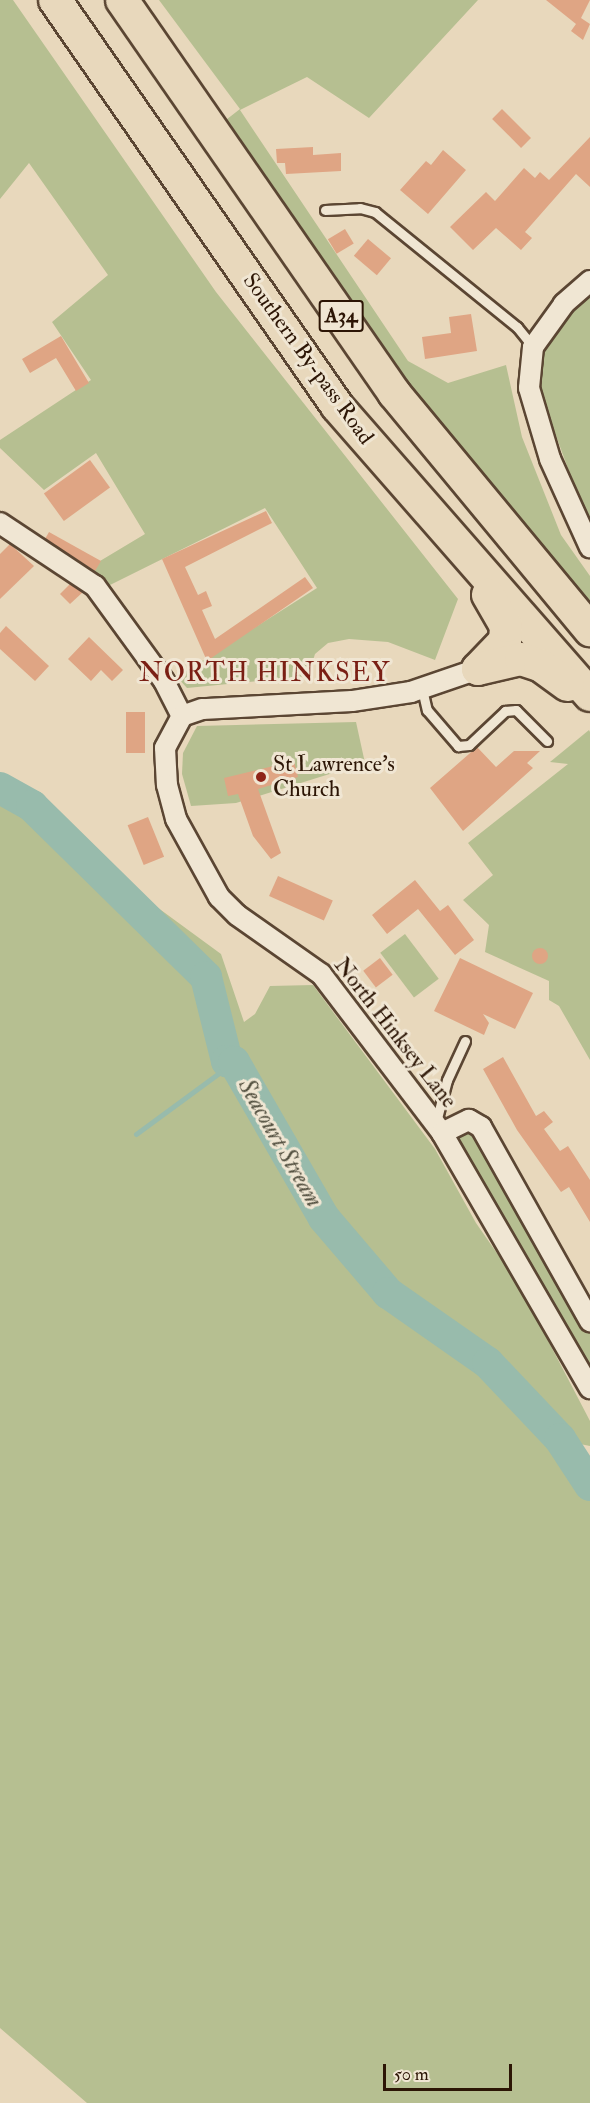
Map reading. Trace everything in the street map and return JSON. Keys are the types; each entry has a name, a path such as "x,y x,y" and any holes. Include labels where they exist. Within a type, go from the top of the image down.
{"highway":[{"name":"Southern By-pass Road","path":"55,0 337,405 466,558 590,695"},
{"name":"A34","path":"122,0 394,393 586,625"},
{"path":"466,558 506,626 505,641 478,669"},
{"path":"478,669 521,659 540,665 590,702"}],"street":[{"path":"590,281 564,304 533,347 530,388 538,424 573,516 590,548"},
{"path":"0,523 95,586 164,681 182,716 202,709 352,700 422,689 478,669"},
{"name":"North Hinksey Lane","path":"182,716 165,747 167,785 176,819 219,897 237,915 321,974 438,1128 590,1388"},
{"name":"North Hinksey Lane","path":"438,1128 469,1120 481,1127 590,1321"}],"lane":[{"path":"325,210 360,208 375,212 517,327 533,347"},
{"path":"422,689 427,710 458,746 469,745 505,711 516,710 547,741"},
{"path":"438,1128 447,1080 465,1041"}],"green space":[{"path":"0,0 13,0 216,292 458,599 435,660 388,642 349,639 328,643 315,654 308,676 187,688 177,677 317,588 265,508 108,586 90,567 145,534 96,453 44,490 0,448 0,440 91,380 52,322 108,275 29,163 0,199"},
{"path":"159,0 478,0 369,118 307,77 240,110 408,361 448,383 506,365 522,437 561,535 590,576 590,604 533,548 451,450 222,123 240,109"},
{"path":"590,294 590,517 581,504 540,392 540,357 553,332"},
{"path":"356,722 365,763 236,803 191,806 182,774 183,753 197,726"},
{"path":"589,730 590,1060 559,1006 549,1000 549,981 485,952 489,925 463,900 493,875 468,843 568,764 550,762"},
{"path":"0,772 42,797 150,902 221,954 244,1022 255,1014 270,986 313,985 435,1149 476,1223 519,1285 590,1421 590,1446 560,1440 590,1485 590,2103 87,2103 0,2028"},
{"path":"405,934 439,979 414,997 380,953"},
{"path":"469,1120 590,1321 590,1388 442,1133"}],"building":[{"path":"546,0 590,0 581,18 590,24 583,40 571,31 576,24"},
{"path":"502,109 531,138 521,148 492,119"},
{"path":"590,137 590,187 576,174 525,232 532,238 521,250 496,228 473,250 450,227 486,192 495,201 524,168 535,178 540,172 549,180"},
{"path":"313,147 313,155 341,153 341,171 286,174 285,163 277,163 276,149"},
{"path":"443,150 466,170 428,214 400,190 426,161 431,165"},
{"path":"345,229 354,244 337,254 328,239"},
{"path":"368,239 391,258 377,275 354,256"},
{"path":"471,314 477,351 425,359 422,337 451,333 449,317"},
{"path":"61,336 89,383 76,391 56,358 30,373 22,359"},
{"path":"90,460 110,488 64,521 44,494"},
{"path":"266,511 272,523 185,567 198,595 206,591 212,606 202,610 215,639 305,577 313,588 207,661 162,559"},
{"path":"49,532 101,561 95,571 45,539"},
{"path":"10,544 34,566 0,599 0,554"},
{"path":"70,584 83,592 70,604 60,594"},
{"path":"6,626 49,666 35,681 0,649 0,633"},
{"path":"89,637 123,670 112,681 101,670 91,681 68,659"},
{"path":"126,712 145,712 145,753 126,753"},
{"path":"477,747 496,767 514,751 540,751 527,763 533,768 463,831 430,788"},
{"path":"294,761 298,777 258,789 281,853 271,859 253,836 238,794 228,796 224,778"},
{"path":"148,817 164,857 144,865 128,825"},
{"path":"278,876 333,900 324,921 269,896"},
{"path":"415,880 440,911 448,905 474,940 455,955 418,909 387,934 372,915"},
{"path":"540,948 546,950 548,956 546,962 540,964 534,962 532,956 534,950"},
{"path":"380,958 393,975 376,987 363,971"},
{"path":"460,958 533,993 515,1029 483,1014 489,1023 484,1035 434,1011"},
{"path":"503,1057 536,1116 544,1111 553,1122 544,1129 560,1151 568,1146 590,1180 590,1222 569,1187 561,1192 517,1130 483,1069"}],"waterway":[{"name":"Seacourt Stream","path":"0,788 32,806 206,977 227,1061 234,1062 324,1218 388,1293 488,1363 560,1439 590,1485"},
{"path":"136,1134 234,1062"}],"place":[{"name":"St Lawrence's Church","path":"261,777"}],"district":[{"name":"NORTH HINKSEY","path":"265,674"}]}
